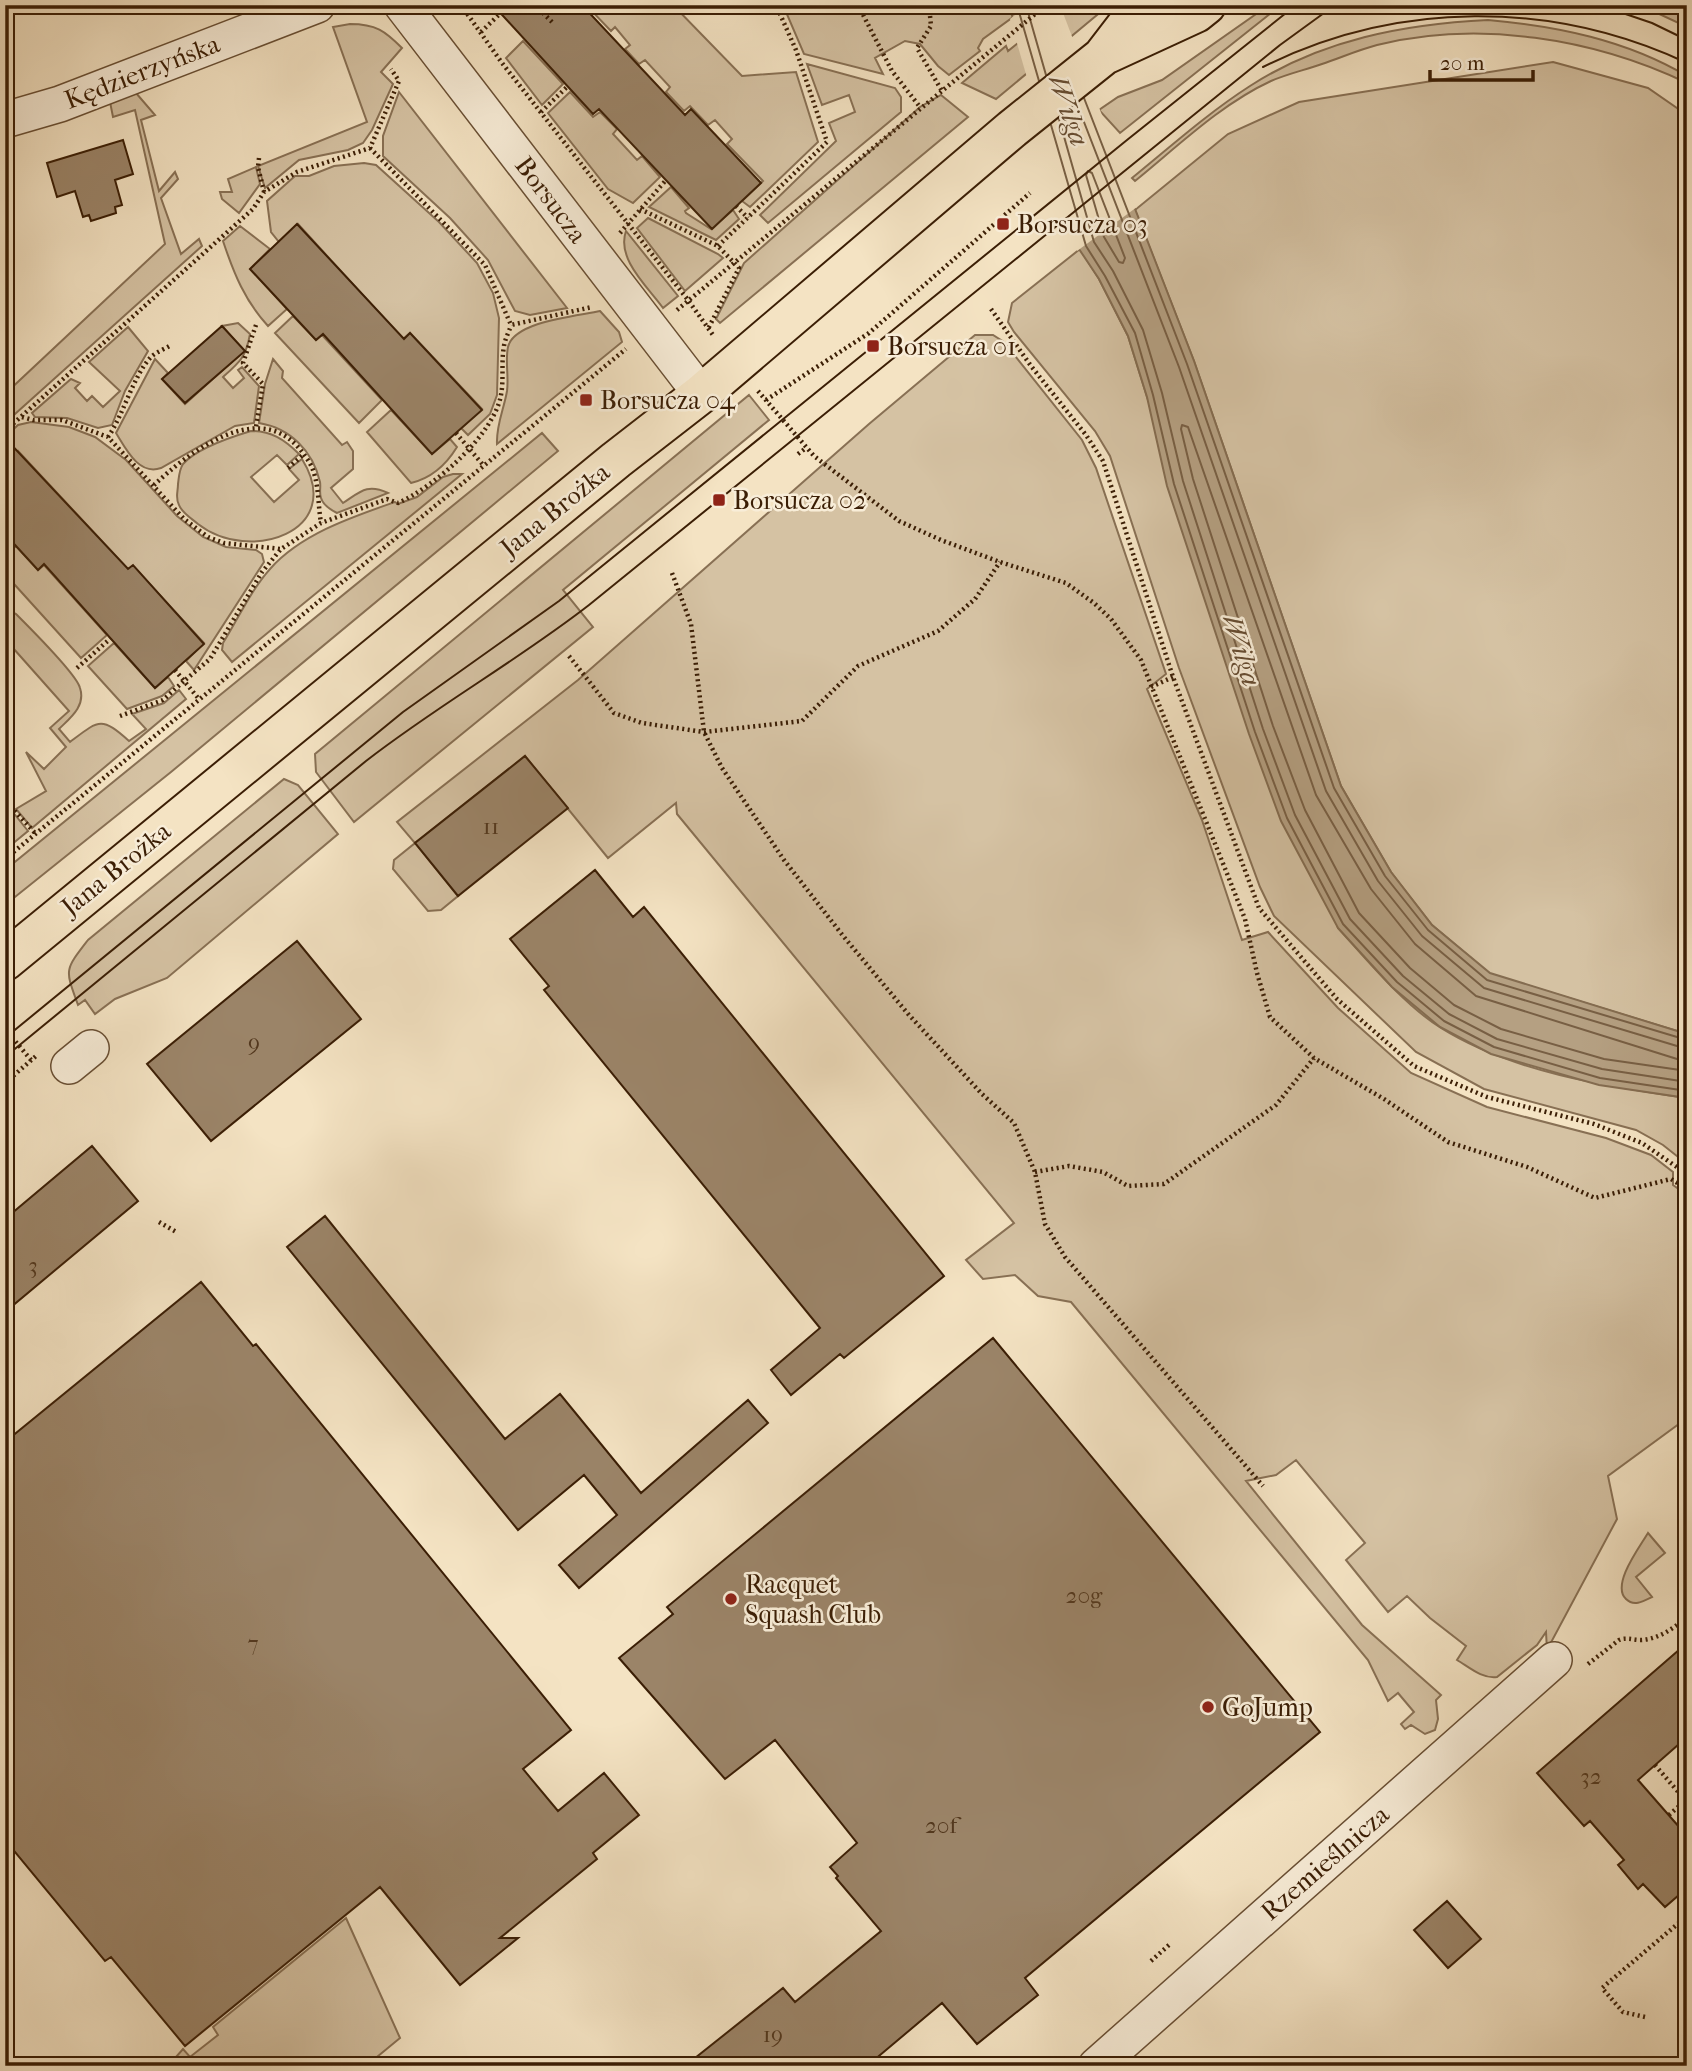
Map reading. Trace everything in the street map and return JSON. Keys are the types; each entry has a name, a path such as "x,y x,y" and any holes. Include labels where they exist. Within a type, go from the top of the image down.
{"main road":[{"name":"Jana Brożka","path":"1102,57 1142,5"},
{"name":"Jana Brożka","path":"5,961 584,486 701,394 1012,129 1102,57 1196,13 1206,5"}],"street":[{"name":"Kędzierzyńska","path":"5,120 60,104 317,5"},
{"name":"Borsucza","path":"402,5 701,394"},
{"name":"Rzemieślnicza","path":"1096,2066 1568,1664"}],"path":[{"path":"461,5 708,329 738,268 735,261 718,246 640,209"},
{"path":"481,32 509,5"},
{"path":"535,5 552,22"},
{"path":"541,11 548,5"},
{"path":"718,246 827,142 796,50 776,5"},
{"path":"858,5 892,71 920,107"},
{"path":"929,5 931,26 917,48 942,91"},
{"path":"667,318 1046,5"},
{"path":"5,431 253,209 264,192 297,172 370,148 399,81 391,69"},
{"path":"541,112 568,86"},
{"path":"120,716 163,700 210,659 262,572 281,549 321,523 387,499 398,503 416,495 470,448 494,419 501,394 503,345 511,325 485,265 370,148"},
{"path":"258,158 264,192"},
{"path":"618,236 666,180"},
{"path":"766,400 869,333 1030,193"},
{"path":"736,206 747,218"},
{"path":"511,325 603,304"},
{"path":"991,309 1103,461 1174,677 1259,908 1337,999 1414,1066 1487,1097 1594,1124 1642,1143 1687,1174"},
{"path":"256,325 243,363 263,384 256,427"},
{"path":"5,859 634,343"},
{"path":"108,437 152,356 171,345"},
{"path":"757,390 806,448 899,521 1000,562 1066,583 1111,619 1140,660 1245,919 1270,1017 1314,1058 1384,1099 1448,1142 1527,1167 1595,1198 1671,1179 1687,1189"},
{"path":"21,416 33,420 62,420 108,437 184,519 208,537 224,543 281,549"},
{"path":"153,485 177,464 234,431 256,427 275,430 292,440 312,467 318,487 321,523"},
{"path":"456,433 484,466"},
{"path":"798,454 806,448"},
{"path":"288,468 304,454"},
{"path":"5,548 12,541"},
{"path":"569,656 614,713 642,723 704,732 802,721 858,666 938,631 975,599 1000,562"},
{"path":"672,573 691,624 704,732 722,768 785,860 844,937 909,1015 982,1094 1014,1123 1035,1172 1045,1224 1065,1256 1263,1486"},
{"path":"77,668 110,638"},
{"path":"175,670 199,699"},
{"path":"1151,687 1174,677"},
{"path":"5,810 12,808 36,834"},
{"path":"5,1029 31,1060"},
{"path":"1035,1172 1069,1166 1103,1172 1128,1186 1164,1184 1276,1105 1314,1058"},
{"path":"159,1222 178,1233"},
{"path":"1568,1664 1624,1638 1645,1640 1658,1636 1687,1617"},
{"path":"1682,1742 1687,1747"},
{"path":"1655,1765 1686,1800 1669,1815"},
{"path":"1645,2017 1623,2012 1602,1988 1687,1916"},
{"path":"1151,1961 1169,1945"},
{"path":"1687,2012 1687,2030"}],"shaded area":[{"path":"586,5 673,5 742,76 796,72 818,142 750,207 742,201 763,181 727,144 732,139 715,120 708,125 690,106 684,111 666,92 670,87 645,60 639,64 625,49 630,45 615,27 611,31"},
{"path":"783,5 1009,5 1013,17 983,39 978,48 980,51 949,75 920,44 905,41 875,58 883,74 804,54"},
{"path":"1065,5 1109,5 996,99 962,83 1006,46 1008,51"},
{"path":"1269,5 1281,5 1120,133 1099,110 1118,97 1162,80"},
{"path":"1640,5 1687,5 1687,27"},
{"path":"1488,20 1540,26 1615,44 1687,76 1687,83 1651,67 1613,55 1535,38 1455,34 1416,38 1370,47 1271,81 1217,114 1135,181 1132,178 1234,96 1305,57 1364,37 1425,26"},
{"path":"367,25 379,30 402,48 381,72 393,84 372,130 363,143 348,150 299,160 265,188 258,166 367,122 333,27"},
{"path":"523,41 563,84 542,105 506,58"},
{"path":"1553,62 1648,88 1687,115 1687,1034 1490,974 1432,925 1391,872 1341,786 1194,361 1135,210 1228,134 1299,102"},
{"path":"807,64 895,88 901,97 901,112 768,223 760,215 836,141 829,123 855,112 849,95 822,105"},
{"path":"399,92 567,308 530,315 515,311 488,260 450,218 383,156 383,136"},
{"path":"570,92 593,117 600,112 617,129 613,134 637,160 642,156 660,177 633,203 608,189 548,113"},
{"path":"136,93 155,115 141,120 159,191 175,172 178,179 161,198 181,254 199,239 202,246 5,423 5,394 165,244 135,110 113,117 110,102"},
{"path":"941,95 968,117 720,323 716,319 744,263 920,107"},
{"path":"364,163 376,165 439,222 477,263 493,293 499,318 497,395 490,414 468,435 461,428 482,409 410,333 403,339 298,224 279,242 271,232 267,201 295,176 309,176 334,166"},
{"path":"256,167 260,184 239,213 222,199 220,192 232,192 228,179"},
{"path":"671,187 689,208 686,213 711,229 733,210 739,219 716,240 649,207"},
{"path":"648,218 723,258 685,291 637,228"},
{"path":"240,226 270,249 250,269 287,309 268,326 241,286 223,241"},
{"path":"626,231 678,296 663,308 629,262 625,252"},
{"path":"1080,249 1099,279 1128,336 1147,397 1338,928 1413,1007 1441,1028 1468,1043 1498,1056 1560,1075 1687,1098 1687,1164 1663,1145 1636,1130 1484,1089 1416,1052 1274,916 1260,887 1179,668 1110,456 1095,431 1008,322 1012,303"},
{"path":"600,311 619,332 622,342 497,444 507,391 507,352 513,338 522,331 548,321"},
{"path":"293,316 316,340 322,335 382,400 359,423 275,333"},
{"path":"238,323 250,334 248,342 241,358 223,377 233,388 244,378 238,370 242,367 259,386 254,423 235,426 161,468 146,468 140,465 116,433 155,359 168,373 162,379 185,404 244,351 222,326"},
{"path":"128,327 148,351 125,391 112,425 98,428 67,418 35,417 32,413 71,379 80,383 75,388 87,401 92,396 103,407 120,391 89,362"},
{"path":"975,335 993,335 1004,342 1082,440 1096,468 1166,674 1147,689 1202,820 1242,940 1268,932 1338,1008 1411,1073 1487,1107 1606,1138 1651,1155 1673,1172 1673,1185 1687,1195 1687,1418 1608,1476 1617,1519 1547,1650 1546,1632 1537,1645 1497,1677 1481,1674 1457,1660 1466,1646 1407,1596 1388,1612 1346,1560 1365,1543 1296,1460 1276,1475 1246,1481 1362,1625 1441,1695 1436,1700 1438,1719 1435,1730 1425,1734 1411,1725 1405,1729 1401,1724 1414,1712 1398,1693 1388,1701 1368,1660 1071,1302 1038,1296 1015,1275 983,1279 966,1260 1014,1223 677,814 676,803 608,858 525,756 415,843 397,822 578,680 869,424"},
{"path":"273,359 283,371 282,378 342,445 347,442 353,451 353,469 331,488 343,503 369,489 388,493 337,513 324,503 320,496 317,471 306,451 281,430 259,423 265,384"},
{"path":"749,395 769,420 563,590 593,627 354,822 316,772 315,754"},
{"path":"391,410 432,454 450,439 457,447 443,465 419,481 411,483 367,432"},
{"path":"31,422 69,427 95,437 126,460 177,516 203,537 226,547 256,550 262,554 264,562 194,670 186,661 204,643 133,566 128,569 18,451 5,462 5,437 18,425"},
{"path":"251,431 265,432 277,437 299,454 287,465 277,455 251,477 274,502 299,480 289,469 302,459 313,484 312,506 302,522 286,534 265,540 242,541 219,536 198,524 182,510 177,495 181,469 189,458 215,444"},
{"path":"542,433 558,451 171,772 5,905 5,870"},
{"path":"462,474 232,662 222,650 223,643 257,586 270,569 297,546 345,521 395,502 398,504 417,497 443,477"},
{"path":"16,546 38,570 44,565 107,635 81,658 5,574 5,555"},
{"path":"5,608 16,614 41,639 80,688 79,706 59,729 70,742 94,725 100,724 112,728 129,741 146,729 132,714 164,703 179,690 186,699 32,828 16,809 46,791 26,752 44,769 66,747 50,728 69,711 5,639"},
{"path":"114,643 155,688 168,677 174,686 162,696 127,709 88,666"},
{"path":"284,779 298,785 338,834 167,978 115,999 95,1014 85,1000 78,1005 69,971 74,958 88,940"},
{"path":"12,811 28,831 5,850 5,815"},
{"path":"415,843 458,896 441,910 428,911 393,869 394,860"},
{"path":"1648,1533 1665,1553 1636,1577 1652,1597 1632,1603 1622,1593 1624,1576"},
{"path":"346,1918 400,2038 366,2066 168,2066 183,2049 190,2057 218,2035 213,2027"}],"water":[{"name":"Wilga","path":"1009,5 1056,5 1194,361 1341,786 1391,872 1432,925 1490,973 1687,1034 1687,1098 1599,1085 1491,1054 1440,1027 1392,987 1338,928 1281,821 1249,734 1167,486 1147,397 1128,336 1099,279 1079,249"}],"pier":[{"path":"1027,5 1060,5 1137,207 1077,251 1010,19"}],"building":[{"path":"493,5 582,5 685,115 691,109 761,183 712,229 599,109 593,114"},
{"path":"123,140 133,174 115,180 122,205 115,207 116,213 91,221 89,215 83,217 75,191 57,197 47,163"},
{"path":"297,224 404,339 410,333 482,410 432,454 323,334 316,340 250,269"},
{"path":"222,326 245,351 185,403 162,379"},
{"path":"5,438 128,569 133,565 204,644 155,688 44,564 38,570 5,534"},
{"path":"525,756 568,808 458,896 415,843"},
{"path":"595,870 633,917 644,907 944,1276 844,1358 840,1354 791,1395 771,1370 820,1328 544,990 549,986 510,939"},
{"path":"297,941 361,1019 211,1141 147,1064"},
{"path":"92,1146 138,1201 5,1312 5,1219"},
{"path":"325,1216 505,1439 560,1394 641,1493 748,1400 768,1423 579,1588 559,1565 617,1515 584,1475 518,1530 287,1247"},
{"path":"201,1282 253,1346 256,1344 571,1730 523,1769 558,1811 604,1773 639,1815 593,1853 597,1859 500,1938 518,1938 460,1985 380,1887 185,2046 111,1957 105,1961 5,1840 5,1442"},
{"path":"993,1338 1320,1732 1025,1978 1038,1995 977,2044 942,2003 867,2066 685,2066 783,1988 795,2002 881,1931 836,1878 838,1876 830,1867 857,1843 775,1740 725,1779 619,1658 673,1614 667,1607"},
{"path":"1687,1643 1687,1737 1638,1780 1687,1836 1687,1888 1665,1907 1643,1884 1638,1889 1618,1865 1624,1860 1590,1821 1584,1826 1537,1773"},
{"path":"1447,1901 1481,1939 1448,1968 1414,1930"}],"tram line":[{"path":"5,1038 403,712 559,601 1296,5"},
{"path":"5,1057 366,761 589,605 1280,45 1335,5"},
{"path":"1327,14 1354,5"},
{"path":"1599,5 1652,23 1687,40"},
{"path":"1263,67 1314,45 1367,29 1420,20 1475,16 1529,19 1583,28 1636,42 1687,63"}],"place":[{"name":"Borsucza 03","path":"1003,224"},
{"name":"Borsucza 01","path":"873,346"},
{"name":"Borsucza 04","path":"586,400"},
{"name":"Borsucza 02","path":"719,500"},
{"name":"Racquet Squash Club","path":"731,1599"},
{"name":"GoJump","path":"1208,1707"}]}
